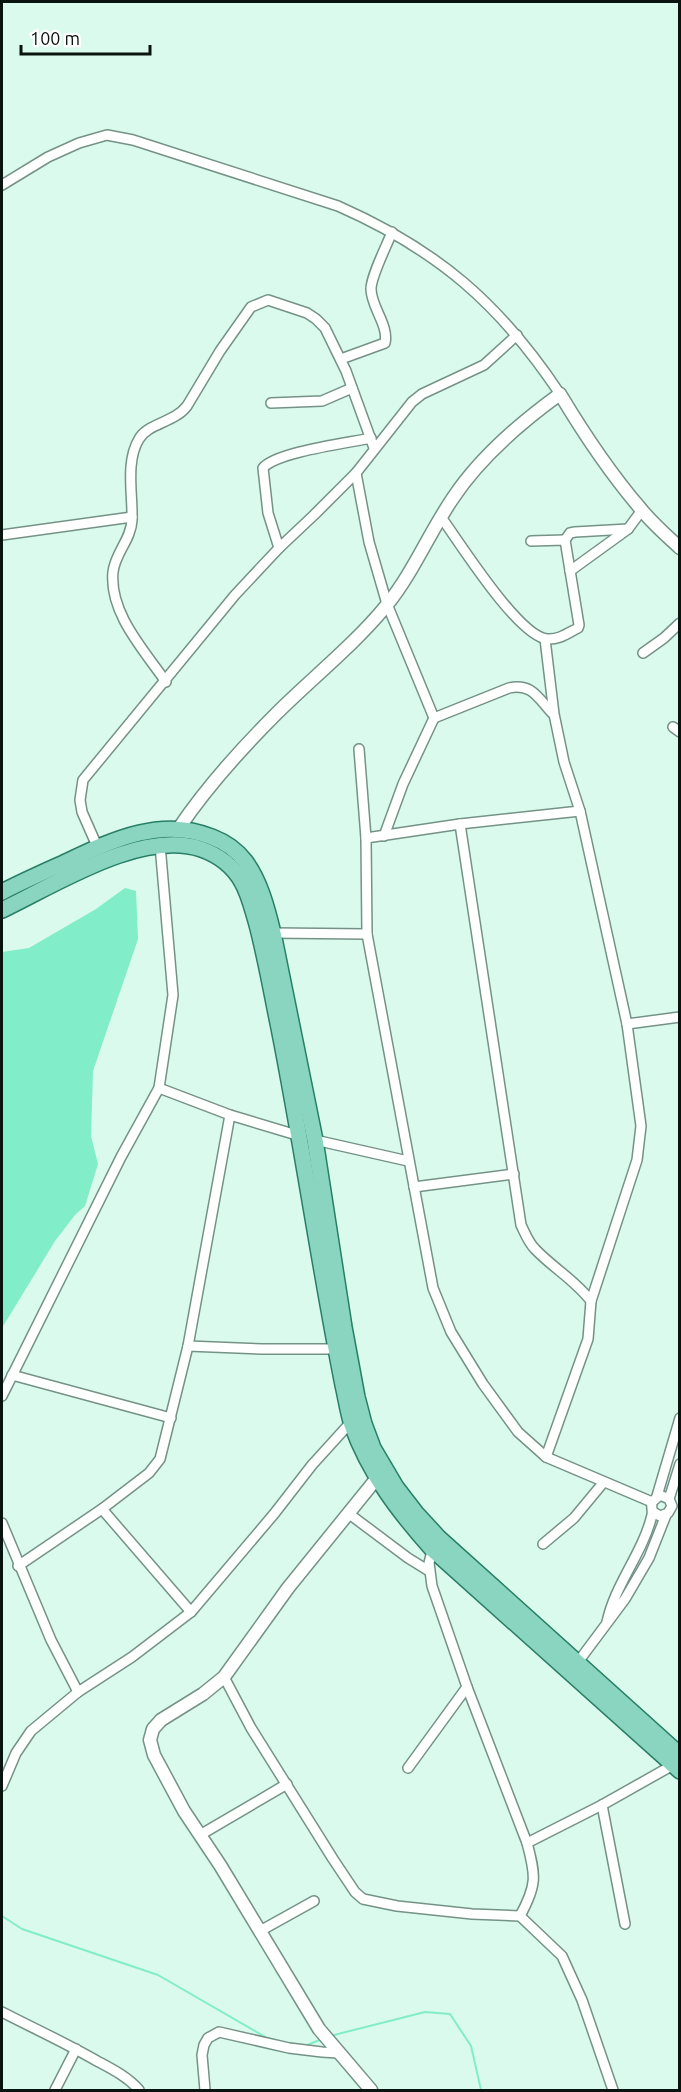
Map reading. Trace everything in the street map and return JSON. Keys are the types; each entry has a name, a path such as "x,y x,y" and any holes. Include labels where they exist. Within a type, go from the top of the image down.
{"main road":[{"path":"2,892 97,846 138,832 179,828 199,832 224,842 246,862 264,899 273,933 273,966"},
{"path":"2,910 115,855 160,845 179,844 219,857 232,868 243,883 273,966 364,1424 373,1448 436,1543"},
{"path":"307,1138 336,1349 351,1422 377,1478 408,1522 436,1543 575,1667 677,1764"}],"street":[{"path":"2,185 48,157 79,143 107,135 133,140 308,195 369,219 431,256 467,284 497,312 517,335 560,394 603,460 642,510 680,548"},
{"path":"341,360 385,343 385,331 371,295 371,285 392,232"},
{"path":"166,682 123,619 117,601 113,571 132,527 132,458 140,436 147,430 181,414 220,351 251,307 268,300 307,313 325,328 341,360 374,448"},
{"path":"97,846 82,812 80,800 83,780 166,682 235,595 279,548 356,473 412,402 422,394 484,365 517,335"},
{"path":"271,404 322,401 352,388"},
{"path":"179,828 191,810 255,736 362,633 387,604 415,563 454,496 504,438 560,394"},
{"path":"279,548 268,513 263,468 274,459 371,438"},
{"path":"356,473 363,516 387,604 434,718"},
{"path":"570,571 628,529 642,510"},
{"path":"2,535 132,517"},
{"path":"441,517 483,577 518,620 532,633 544,639 556,639 578,628 579,625 565,540 568,535 575,532 628,529"},
{"path":"531,541 565,540"},
{"path":"644,653 680,623"},
{"path":"544,639 554,714 564,762 580,811 627,1024 641,1126 637,1160 591,1300 588,1339 546,1457"},
{"path":"384,836 403,784 434,718 509,688 520,686 531,690 554,714"},
{"path":"359,749 366,838 368,934 433,1288 451,1332 483,1384 518,1432 546,1457 603,1483 654,1499 665,1496 669,1499"},
{"path":"191,810 199,832"},
{"path":"366,838 460,824 580,811"},
{"path":"460,824 521,1225 535,1249 579,1286 591,1300"},
{"path":"2,1396 121,1157 159,1088 173,995 160,845"},
{"path":"273,933 368,934"},
{"path":"627,1024 680,1017"},
{"path":"159,1088 230,1114 307,1138 408,1161"},
{"path":"18,1566 102,1509 149,1473 160,1459 188,1346 230,1114"},
{"path":"414,1187 514,1174"},
{"path":"188,1346 336,1349"},
{"path":"12,1375 115,1405 171,1418"},
{"path":"607,1622 613,1601 637,1552 653,1512 654,1499 680,1418"},
{"path":"2,1786 24,1739 78,1692 150,1645 191,1612 274,1514 312,1465 351,1422"},
{"path":"575,1667 621,1605 649,1558 672,1512 669,1499 680,1464"},
{"path":"365,2088 323,2034 162,1773 150,1746 150,1736 161,1720 203,1694 224,1677 288,1588 377,1478"},
{"path":"543,1544 574,1518 603,1483"},
{"path":"102,1509 191,1612"},
{"path":"653,1512 660,1516 672,1512"},
{"path":"348,1513 429,1571"},
{"path":"2,1523 18,1566 51,1640 78,1692"},
{"path":"436,1543 429,1556 432,1586 533,1864 532,1892 520,1916"},
{"path":"224,1677 251,1728 345,1879 363,1899 397,1906 472,1914 520,1916 562,1956 582,2000 613,2091"},
{"path":"408,1768 467,1687"},
{"path":"527,1844 677,1764"},
{"path":"200,1835 287,1784"},
{"path":"602,1804 625,1924"},
{"path":"260,1931 314,1900"},
{"path":"2,2012 76,2049 125,2078 139,2091"},
{"path":"205,2091 202,2055 204,2045 208,2038 219,2032 289,2048 338,2052"},
{"path":"55,2091 76,2049"}],"shaded area":[{"path":"125,888 136,891 138,939 93,1071 91,1136 98,1164 85,1206 55,1241 2,1328 2,952 29,948 96,909"}],"waterway":[{"path":"2,1916 22,1929 158,1975 267,2038 277,2041"},
{"path":"330,2036 425,2012 450,2014 471,2046 481,2090"},
{"path":"305,2046 322,2039"}]}
